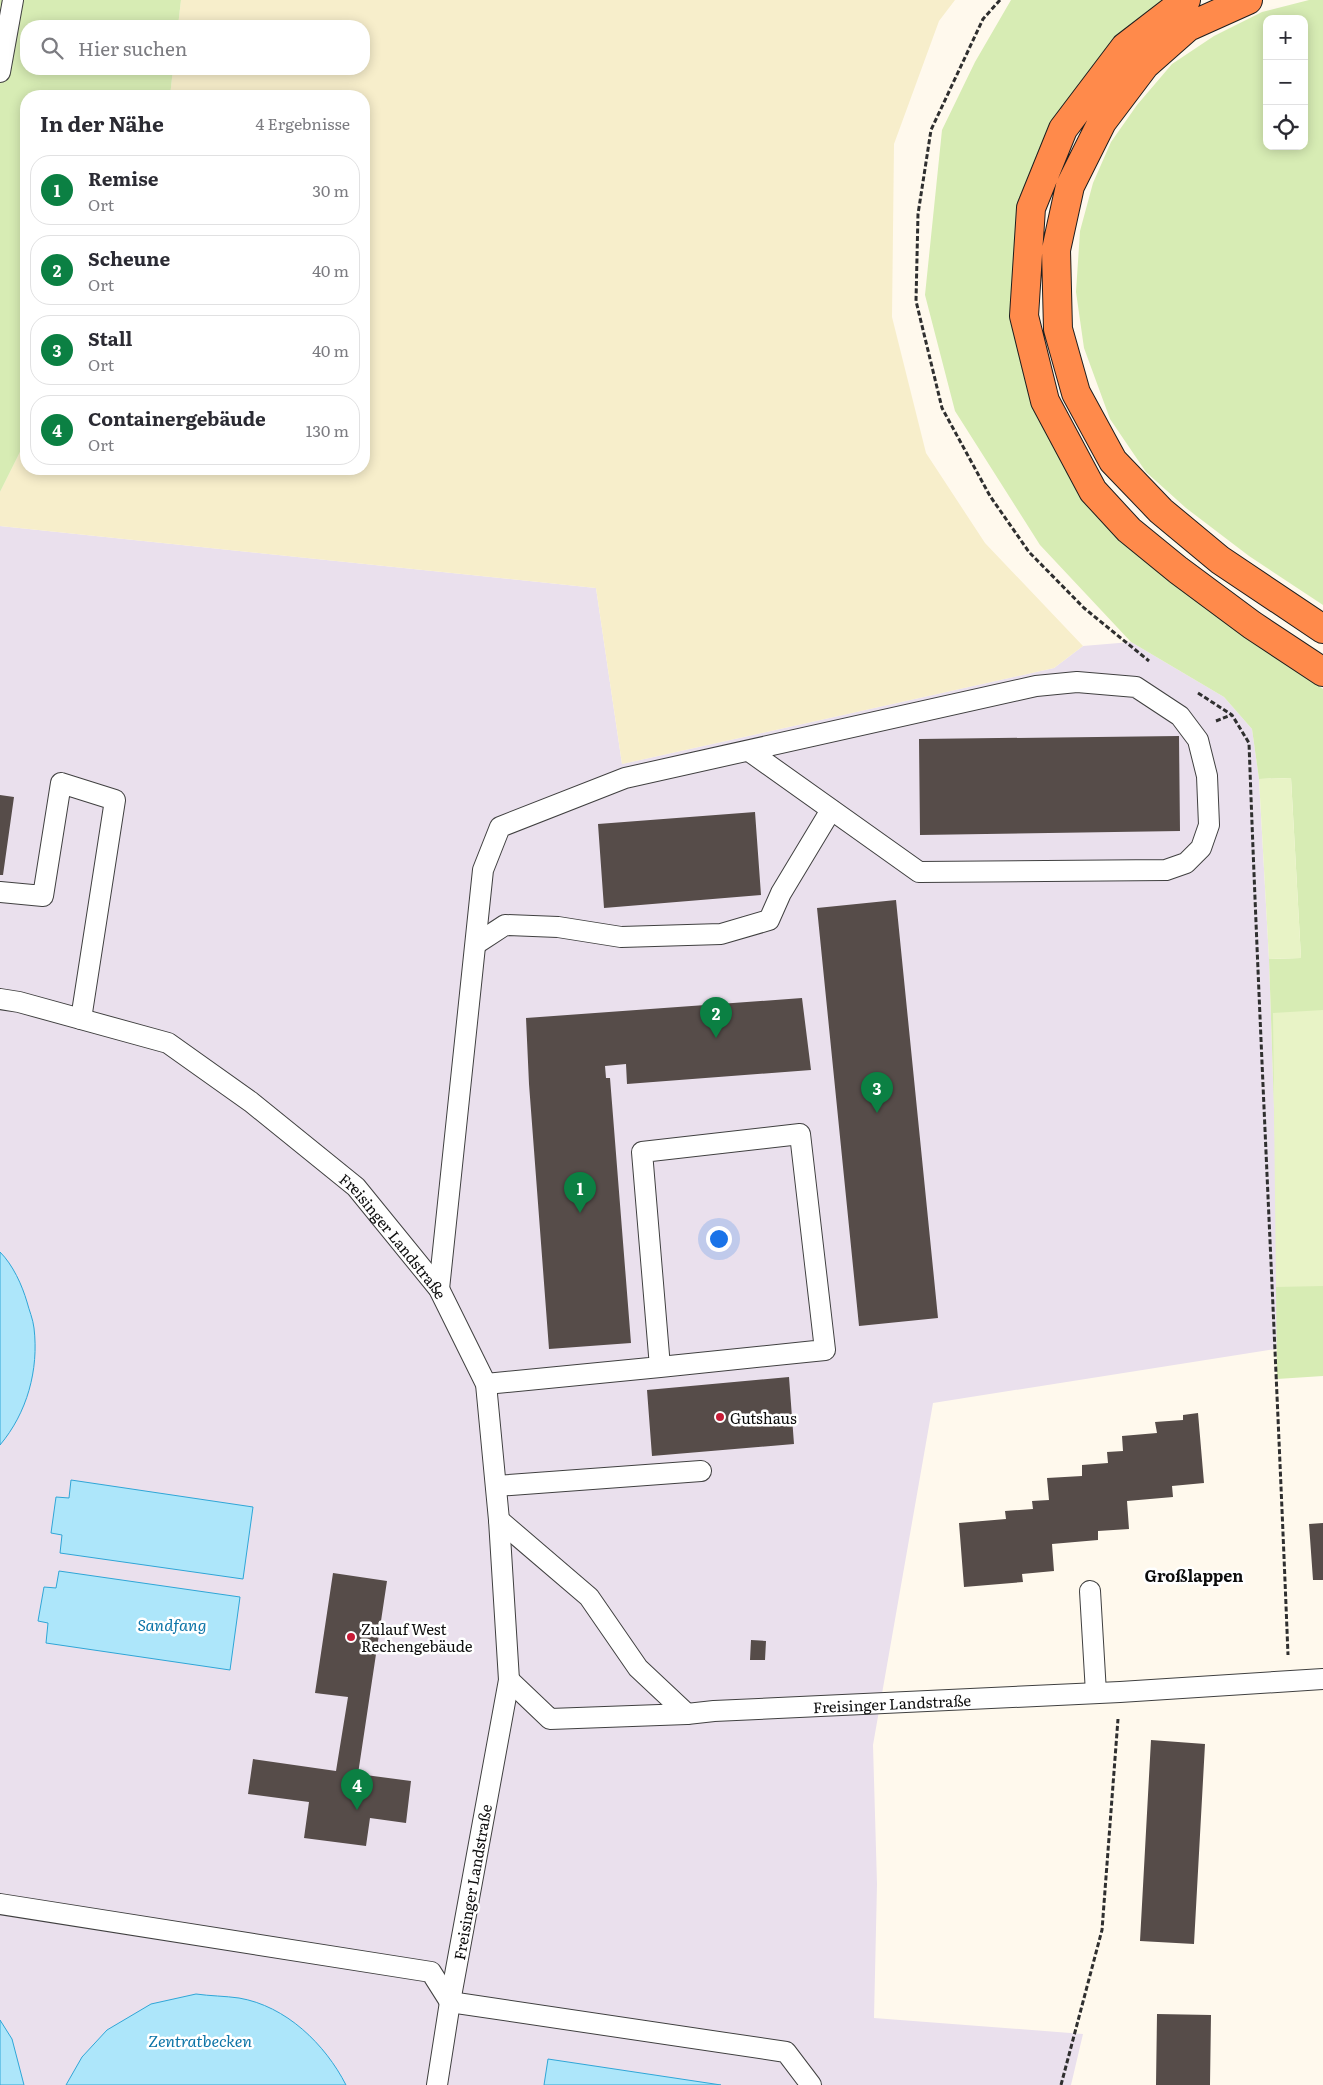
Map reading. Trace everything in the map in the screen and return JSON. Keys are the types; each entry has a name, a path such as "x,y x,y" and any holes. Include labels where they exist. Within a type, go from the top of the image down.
{"highway":[{"path":"1186,0 1125,47 1063,129 1031,208 1024,316 1045,402 1093,491 1129,530 1178,570 1252,625 1323,672"},
{"path":"1248,0 1188,27 1145,65 1102,122 1070,186 1056,250 1058,330 1076,392 1113,461 1161,511 1220,560 1323,629"}],"lane":[{"path":"0,72 13,0"},
{"path":"439,1290 484,870 500,827 625,778 1036,686 1076,682 1136,687 1180,716 1198,740 1206,776 1209,825 1201,848 1186,863 1166,870 919,872 749,751"},
{"path":"0,892 43,896 60,783 116,800 80,1019"},
{"path":"476,944 505,926 558,926 621,937 721,934 769,920 781,893 831,810"},
{"name":"Freisinger Landstraße","path":"0,999 20,1002 168,1043 251,1102 356,1186 439,1290 486,1384 499,1520 509,1680 450,2002 437,2085"},
{"path":"486,1384 660,1367 825,1350 800,1134 642,1152 660,1367"},
{"path":"496,1486 701,1471"},
{"path":"499,1520 589,1597 638,1668 686,1714"},
{"path":"1090,1591 1096,1694"},
{"name":"Freisinger Landstraße","path":"509,1680 550,1719 1096,1694 1323,1679"},
{"path":"0,1904 431,1972 450,2002 786,2052 811,2085"}],"path":[{"path":"1000,0 983,19 930,130 918,214 916,302 918,311 942,408 990,496 1029,552 1084,608 1157,666"},
{"path":"1190,688 1232,715 1249,743 1258,1000 1279,1424 1289,1680"},
{"path":"1061,2085 1102,1930 1120,1692"}],"shaded area":[{"path":"181,0 955,0 939,21 894,144 892,317 926,453 985,543 1083,646 1054,668 622,764 596,588 0,526 0,492 20,452 20,475 370,475 370,90 171,90 172,75 370,75 370,20 179,20"},
{"path":"0,526 596,588 622,764 1054,668 1083,646 1131,642 1224,697 1252,729 1259,779 1269,959 1282,1348 933,1403 873,1745 877,1884 874,2018 1083,2034 1071,2085 0,2085"}],"green space":[{"path":"0,0 181,0 179,20 20,20 20,75 172,75 171,90 20,90 20,452 0,492"},
{"path":"1011,0 1163,0 1126,31 1084,77 1058,116 1020,245 1075,481 1265,649 1323,689 1323,1376 1277,1379 1276,1287 1280,1286 1269,959 1301,958 1291,778 1259,779 1252,729 1224,697 1131,642 1040,545 955,411 925,295 942,130 975,62"},
{"path":"1309,0 1323,0 1323,605 1249,556 1186,508 1146,472 1110,419 1084,348 1076,292 1080,231 1093,183 1111,142 1137,105 1172,64 1214,36 1262,12"},
{"path":"1291,778 1301,958 1269,959 1259,779"},
{"path":"1323,1010 1323,1286 1276,1287 1273,1013"}],"water":[{"path":"0,1252 13,1269 33,1321 35,1360 33,1375 24,1405 9,1433 0,1445"},
{"name":"Sandfang","path":"71,1480 253,1507 243,1579 60,1553 62,1535 51,1533 56,1497 69,1498"},
{"name":"Sandfang","path":"59,1571 240,1597 230,1670 46,1643 48,1623 38,1621 44,1587 56,1588"},
{"name":"Zentratbecken","path":"196,1994 239,1998 256,2002 288,2018 302,2029 327,2055 346,2085 66,2085 82,2057 107,2030 151,2004"},
{"path":"0,2020 12,2039 24,2085 0,2085"},
{"path":"548,2059 721,2085 544,2085"}],"building":[{"path":"1179,736 1180,831 920,835 919,739"},
{"path":"0,795 14,797 3,875 0,875"},
{"path":"755,812 761,895 604,908 598,824"},
{"path":"896,900 938,1318 859,1326 817,908"},
{"path":"802,998 811,1070 627,1084 626,1064 605,1066 606,1078 610,1078 631,1343 549,1349 529,1084 526,1018"},
{"name":"Gutshaus","path":"789,1377 794,1444 652,1456 647,1390"},
{"path":"1198,1413 1204,1483 1172,1486 1173,1497 1127,1501 1129,1529 1098,1531 1098,1540 1052,1544 1054,1571 1022,1574 1023,1582 964,1587 959,1523 1006,1519 1005,1511 1033,1509 1032,1501 1049,1500 1047,1478 1082,1476 1082,1465 1108,1463 1107,1452 1123,1451 1122,1436 1157,1433 1155,1422 1183,1420 1183,1415"},
{"path":"1323,1523 1323,1580 1313,1580 1309,1524"},
{"path":"333,1573 387,1581 358,1774 411,1781 406,1823 370,1818 366,1846 304,1838 309,1802 248,1794 253,1759 336,1771 348,1697 315,1693"},
{"path":"751,1640 766,1641 765,1660 750,1660"},
{"path":"1151,1740 1205,1744 1194,1944 1140,1941"},
{"path":"1157,2014 1211,2015 1210,2085 1156,2085"}],"place":[{"name":"Scheune","path":"716,1038"},
{"name":"Stall","path":"877,1113"},
{"name":"Remise","path":"580,1213"},
{"name":"Gutshaus","path":"720,1417"},
{"name":"Zulauf West Rechengebäude","path":"351,1637"},
{"name":"Containergebäude","path":"357,1810"}],"district":[{"name":"Großlappen","path":"1194,1575"}]}
